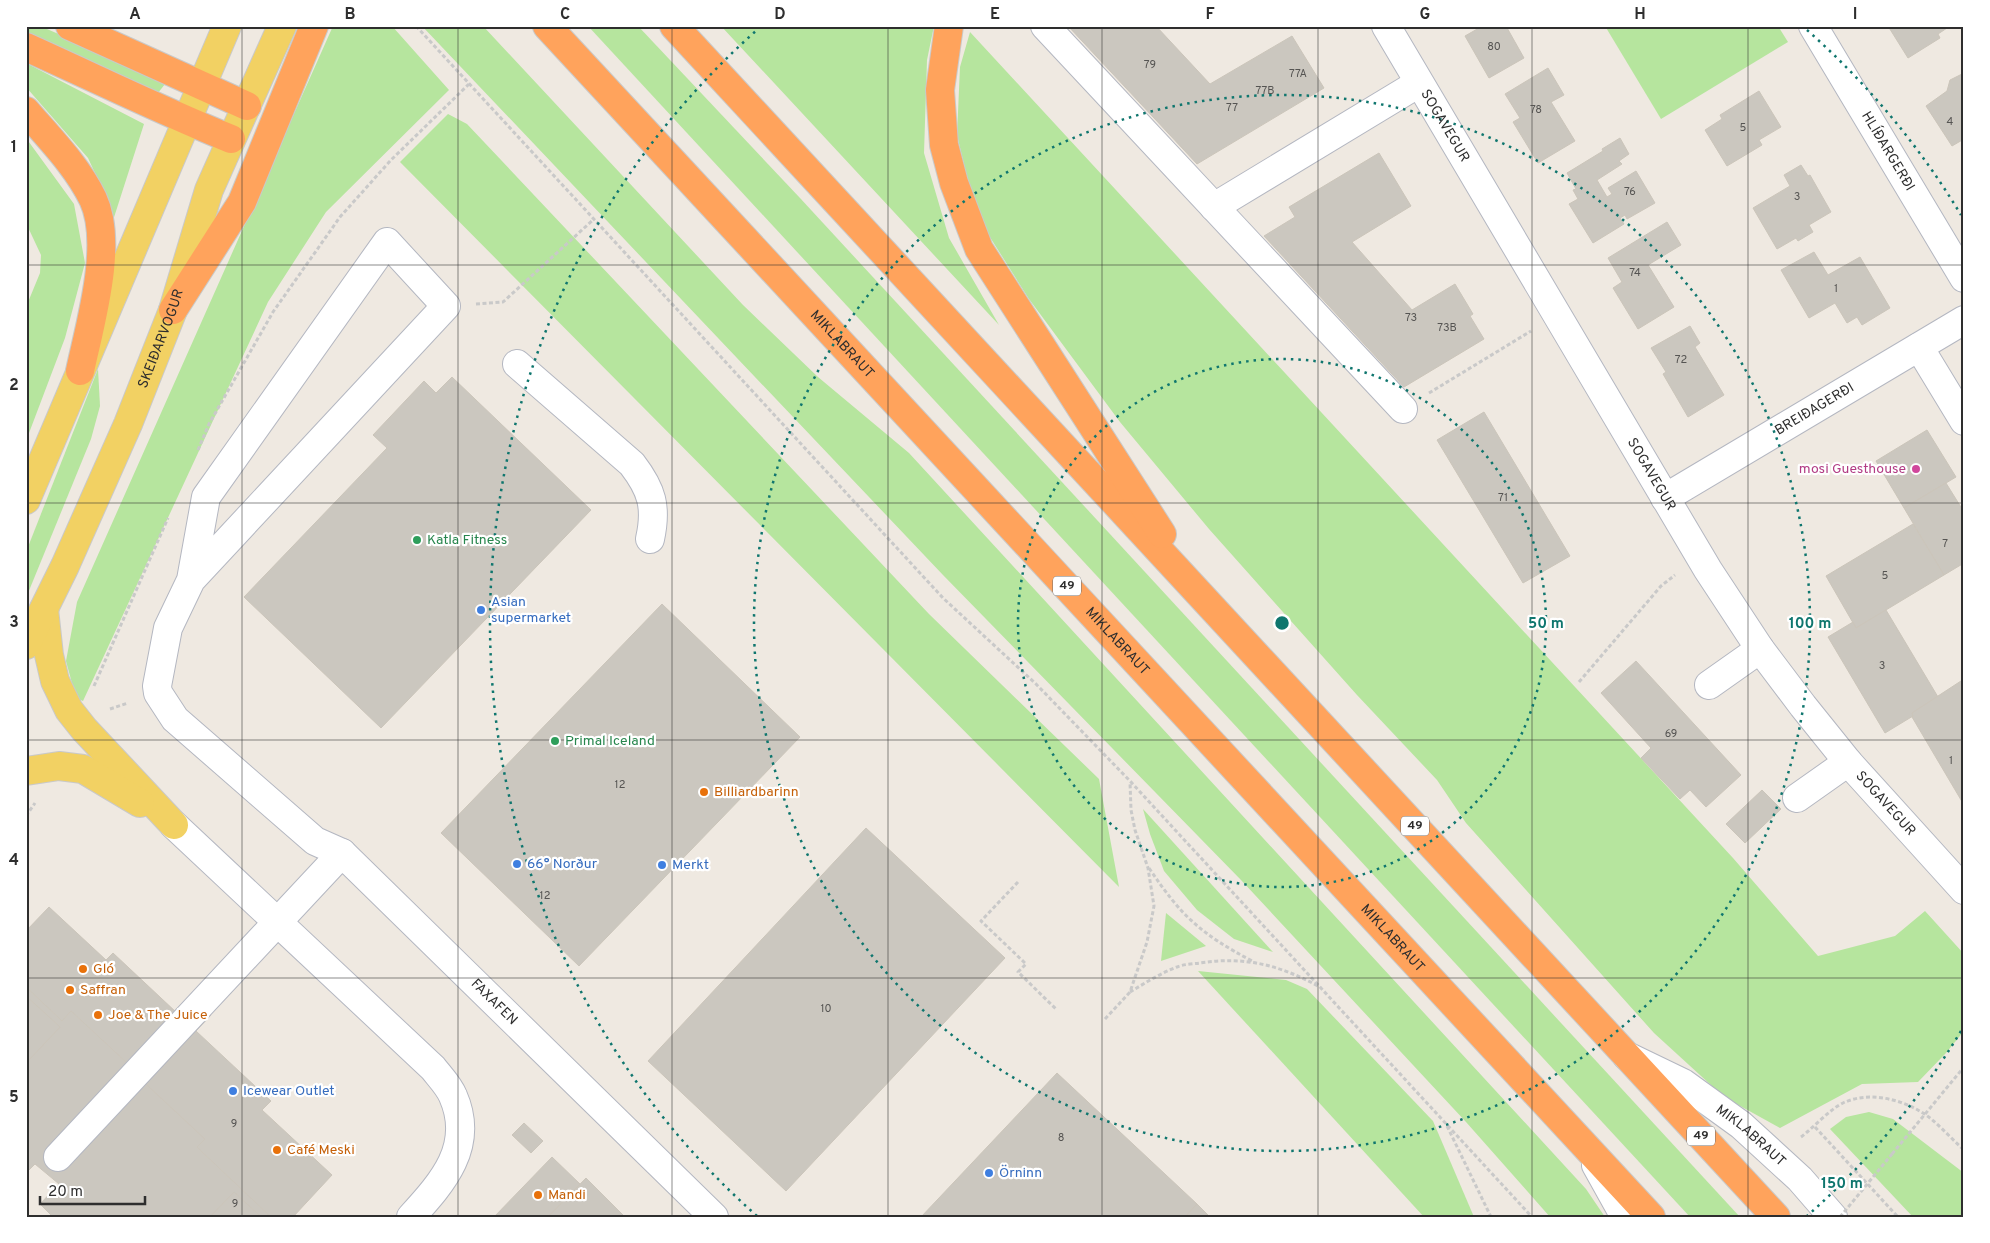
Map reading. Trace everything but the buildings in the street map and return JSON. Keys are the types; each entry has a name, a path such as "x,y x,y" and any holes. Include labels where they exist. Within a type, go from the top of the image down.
{"highway":[{"path":"70,26 247,106"},
{"path":"173,310 242,202 314,26"},
{"name":"MIKLABRAUT","path":"548,26 1651,1217"},
{"name":"MIKLABRAUT","path":"674,26 1776,1217"},
{"path":"949,26 940,90 944,146 954,183 979,249 1202,596"},
{"path":"26,47 231,140"},
{"path":"26,111 68,159 93,200 101,228 101,261 80,371"}],"main road":[{"path":"26,500 188,122 227,26"},
{"name":"SKEIÐARVOGUR","path":"26,645 65,566 128,424 173,310 208,190 278,37"},
{"path":"44,609 49,656 55,681 69,710 84,729 174,825"},
{"path":"26,771 59,766 83,769 174,825"}],"street":[{"path":"1045,26 1403,409"},
{"name":"SOGAVEGUR","path":"1386,26 1708,570 1760,649 1848,762 1962,885"},
{"name":"HLÍÐARGERÐI","path":"1813,26 1964,278"},
{"path":"1214,207 1419,82"},
{"path":"58,1157 342,853 315,841 175,719 158,693 157,686 168,628 191,580 206,497 387,242 446,306 191,580"},
{"name":"BREIÐAGERÐI","path":"1665,498 1964,320"},
{"path":"1919,347 1964,421"},
{"path":"517,364 632,464 642,477 649,491 653,507 650,539"},
{"path":"1709,685 1760,649"},
{"path":"1797,798 1848,762"},
{"path":"174,825 434,1068 453,1094 461,1117 460,1140 453,1165 411,1217"},
{"name":"FAXAFEN","path":"342,853 714,1217"},
{"name":"MIKLABRAUT","path":"1627,1056 1683,1083 1741,1125 1800,1179 1833,1217"},
{"name":"MIKLABRAUT","path":"1585,1146 1625,1217"}],"path":[{"path":"416,26 943,598 1036,684 1130,781 1532,1217"},
{"path":"446,306 503,302 594,219"},
{"path":"1447,382 1533,330"},
{"path":"1579,682 1661,586 1677,573"},
{"path":"1130,781 1131,810 1135,830 1148,868 1154,906 1147,942 1130,992"},
{"path":"1148,868 1177,907 1191,922 1209,936 1253,961"},
{"path":"1018,882 981,921 1026,964 1018,972 1057,1010"},
{"path":"1105,1019 1130,992 1178,966 1212,961 1253,961 1295,974 1321,987"},
{"path":"1840,1217 1964,1067"},
{"path":"1797,1141 1841,1104 1868,1096 1908,1105 1924,1114 1964,1150"},
{"path":"1445,1123 1491,1217"},
{"path":"1815,1127 1898,1217"}],"green space":[{"path":"26,26 40,26 121,61 165,84 158,93 26,32"},
{"path":"333,26 392,26 449,90 326,212 268,302 83,701 76,698 66,661 77,602"},
{"path":"422,26 483,26 743,305 818,377 909,453 1586,1189 1605,1217 1550,1217 1466,1122 1241,880 943,575"},
{"path":"588,26 638,26 800,198 1740,1217 1690,1217"},
{"path":"721,26 934,26 927,60 924,153 949,238 999,325"},
{"path":"1605,26 1778,26 1788,42 1661,119"},
{"path":"970,32 1733,858 1818,956 1895,936 1925,911 1964,954 1964,1031 1918,1082 1862,1084 1780,1128 1724,1097 1654,1033 1466,823 1437,780 1357,695 1209,529 1120,422 1029,299 976,215 957,135 960,67"},
{"path":"26,63 144,124 108,236 109,203 88,158 26,87"},
{"path":"448,114 467,124 929,614 1099,779 1119,887 400,162"},
{"path":"26,138 74,204 85,263 65,338 26,441 26,307 40,273 41,255 26,223"},
{"path":"98,369 100,406 91,439 26,598 26,552"},
{"path":"1143,809 1273,952 1234,939 1197,910 1164,871"},
{"path":"1166,913 1206,946 1161,961"},
{"path":"1198,971 1286,980 1307,989 1433,1121 1474,1217 1424,1217"},
{"path":"1869,1112 1893,1119 1964,1173 1964,1217 1913,1217 1830,1129 1846,1117"}],"place":[{"name":"mosi Guesthouse","path":"1916,469"},
{"name":"Katla Fitness","path":"417,540"},
{"name":"Asian supermarket","path":"481,610"},
{"name":"Primal Iceland","path":"555,741"},
{"name":"Billiardbarinn","path":"704,792"},
{"name":"66° Norður","path":"517,864"},
{"name":"Merkt","path":"662,865"},
{"name":"Gló","path":"83,969"},
{"name":"Saffran","path":"70,990"},
{"name":"Joe & The Juice","path":"98,1015"},
{"name":"Icewear Outlet","path":"233,1091"},
{"name":"Café Meski","path":"277,1150"},
{"name":"Örninn","path":"989,1173"},
{"name":"Mandi","path":"538,1195"}]}
